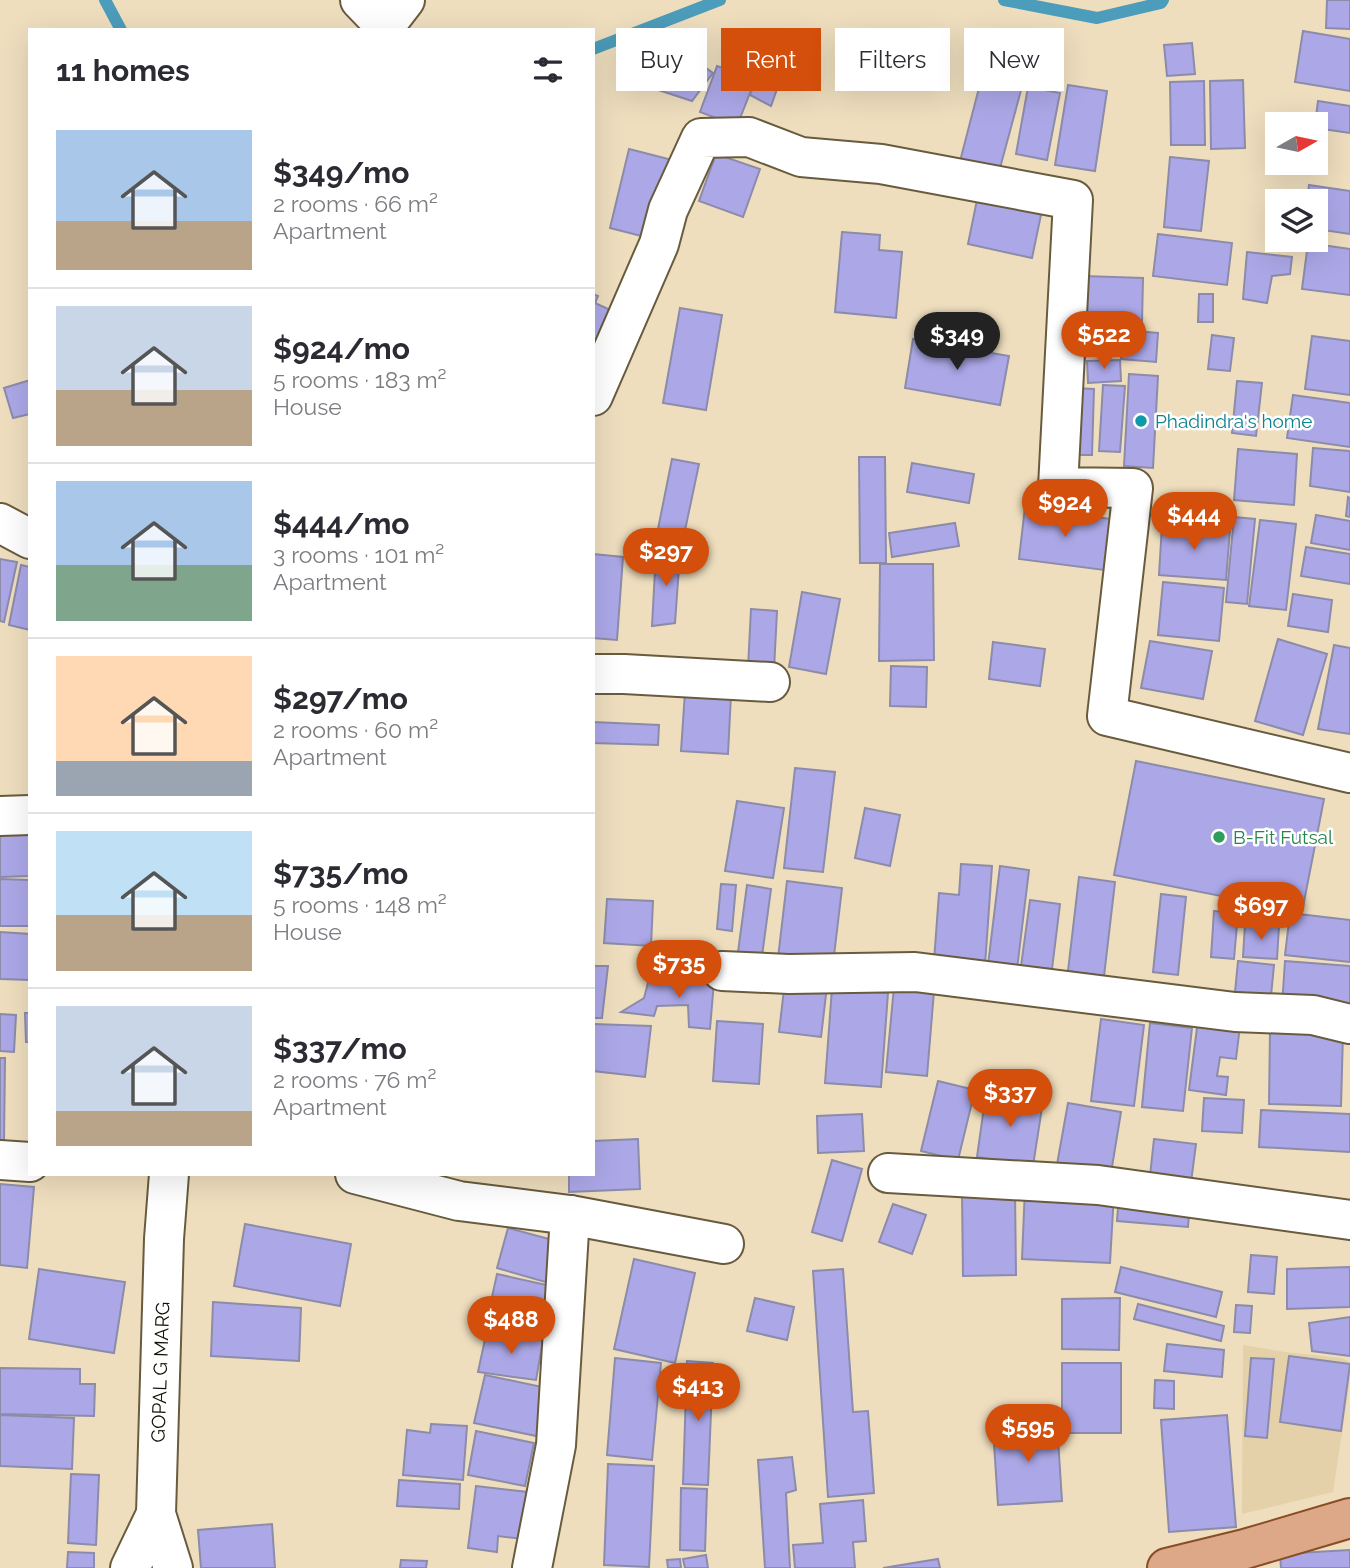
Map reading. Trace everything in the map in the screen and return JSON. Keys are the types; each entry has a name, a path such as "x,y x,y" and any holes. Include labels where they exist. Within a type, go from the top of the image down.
{"main road":[{"path":"1167,1568 1243,1558 1350,1518"}],"street":[{"path":"595,391 654,256 668,210 701,138 749,137 801,157 881,164 1073,200 1058,487 1133,488 1107,716 1350,773"},
{"path":"0,523 28,538"},
{"path":"595,674 770,682"},
{"path":"0,816 28,815"},
{"path":"722,971 789,974 915,972 1235,1012 1313,1015 1350,1024"},
{"path":"0,1160 28,1162"},
{"path":"888,1173 1098,1185 1350,1220"},
{"name":"GOPAL G MARG","path":"169,1176 164,1239 156,1514 173,1568"},
{"path":"370,1176 462,1188 570,1215 724,1244"},
{"path":"531,1568 556,1445 570,1215"},
{"path":"130,1568 156,1514"}],"shaded area":[{"path":"1243,1345 1342,1358 1350,1362 1350,1380 1333,1492 1242,1514"}],"building":[{"path":"1327,0 1350,0 1350,29 1326,28"},
{"path":"1303,31 1350,39 1350,91 1295,82"},
{"path":"1192,43 1195,74 1167,76 1164,45"},
{"path":"717,66 721,67 721,91 751,91 737,126 700,112"},
{"path":"707,69 713,73 707,81"},
{"path":"1243,80 1245,148 1211,149 1210,81"},
{"path":"1204,81 1205,145 1171,145 1170,82"},
{"path":"1068,85 1107,91 1095,171 1055,165"},
{"path":"661,91 700,91 692,101"},
{"path":"751,91 776,91 771,106 750,95"},
{"path":"978,91 1021,91 997,179 958,169"},
{"path":"1027,91 1060,93 1047,160 1016,154"},
{"path":"1318,101 1350,106 1350,133 1328,130 1328,112 1317,112"},
{"path":"629,149 676,161 657,240 610,228"},
{"path":"716,154 760,169 743,217 699,201"},
{"path":"1170,157 1209,161 1201,231 1164,227"},
{"path":"1309,185 1350,191 1350,234 1328,231 1328,189 1308,189"},
{"path":"978,195 1042,210 1032,258 968,244"},
{"path":"842,232 880,235 879,250 902,252 896,318 835,312"},
{"path":"1158,234 1232,243 1227,285 1153,276"},
{"path":"1328,246 1350,249 1350,295 1302,289 1307,252 1328,252"},
{"path":"1247,252 1292,257 1290,274 1272,276 1267,303 1243,299"},
{"path":"1084,276 1143,278 1142,323 1083,326"},
{"path":"1199,294 1213,294 1213,322 1198,322"},
{"path":"595,303 619,314 595,368"},
{"path":"680,308 722,315 706,410 663,403"},
{"path":"1123,330 1158,333 1156,362 1121,359"},
{"path":"1212,335 1234,338 1230,371 1208,369"},
{"path":"1312,336 1350,341 1350,395 1305,389"},
{"path":"913,339 1009,356 1000,405 905,388"},
{"path":"1120,360 1121,381 1088,383 1087,361"},
{"name":"Phadindra's home","path":"1129,374 1158,376 1153,468 1124,466"},
{"path":"28,381 28,414 13,418 4,388"},
{"path":"1237,381 1262,383 1256,436 1232,433"},
{"path":"1103,385 1125,386 1120,452 1099,451"},
{"path":"1075,388 1094,389 1092,455 1073,455"},
{"path":"1293,395 1350,403 1350,447 1287,438"},
{"path":"1313,448 1350,451 1350,492 1310,486"},
{"path":"1238,449 1297,454 1294,505 1234,500"},
{"path":"859,457 885,457 886,563 860,563"},
{"path":"672,459 699,464 684,535 658,529"},
{"path":"912,463 974,474 969,503 907,492"},
{"path":"1348,497 1350,498 1350,517 1346,516"},
{"path":"1025,507 1111,519 1104,570 1019,559"},
{"path":"1316,515 1350,521 1350,550 1311,543"},
{"path":"1234,517 1255,519 1247,604 1226,602"},
{"path":"1260,520 1296,524 1286,610 1249,606"},
{"path":"955,523 959,546 892,557 889,533"},
{"path":"1162,525 1230,530 1226,580 1159,575"},
{"path":"1306,547 1350,554 1350,584 1301,576"},
{"path":"656,552 680,553 675,623 652,626"},
{"path":"595,554 623,557 617,640 595,638"},
{"path":"0,559 17,562 4,622 0,621"},
{"path":"880,564 933,564 934,660 879,661"},
{"path":"21,565 28,567 28,630 9,625"},
{"path":"1163,582 1224,588 1219,641 1158,635"},
{"path":"802,592 840,599 826,674 789,667"},
{"path":"1293,594 1332,600 1328,632 1288,626"},
{"path":"751,609 777,611 774,670 748,668"},
{"path":"1278,639 1327,654 1303,735 1255,721"},
{"path":"1150,641 1212,651 1203,699 1141,688"},
{"path":"993,642 1045,649 1040,686 989,679"},
{"path":"1334,645 1350,648 1350,734 1318,729"},
{"path":"891,666 927,667 926,707 890,706"},
{"path":"685,692 731,695 728,754 681,751"},
{"path":"595,722 659,725 658,745 595,743"},
{"name":"B-Fit Futsal","path":"1136,761 1324,799 1302,912 1114,875"},
{"path":"795,768 835,772 823,872 784,868"},
{"path":"737,801 784,808 773,878 725,871"},
{"path":"865,808 900,815 890,866 855,858"},
{"path":"28,825 28,876 0,877 0,827"},
{"path":"961,864 992,866 985,965 934,961 939,893 959,895"},
{"path":"1000,866 1029,870 1017,969 988,965"},
{"path":"1079,877 1115,882 1104,976 1068,971"},
{"path":"0,879 28,880 28,926 0,926"},
{"path":"787,881 842,888 833,964 778,958"},
{"path":"721,884 736,885 732,931 717,929"},
{"path":"747,885 771,889 762,956 738,952"},
{"path":"1161,894 1186,897 1178,975 1153,972"},
{"path":"607,899 653,901 651,946 604,943"},
{"path":"1030,900 1060,904 1052,969 1021,966"},
{"path":"1214,911 1238,913 1234,959 1211,957"},
{"path":"1290,913 1350,920 1350,962 1285,955"},
{"path":"1245,924 1279,926 1277,959 1243,957"},
{"path":"0,932 28,934 28,980 0,979"},
{"path":"1238,961 1274,965 1271,996 1235,992"},
{"path":"1285,961 1350,966 1350,1011 1282,1006"},
{"path":"595,966 608,966 602,1018 595,1018"},
{"path":"649,979 714,981 710,1029 689,1027 688,1005 657,1006 654,1016 621,1012 644,998"},
{"path":"785,981 827,986 821,1037 779,1032"},
{"path":"894,987 934,991 927,1076 886,1072"},
{"path":"832,988 888,993 881,1087 825,1083"},
{"path":"25,1013 28,1013 28,1042"},
{"path":"0,1014 16,1015 14,1052 0,1051"},
{"path":"1101,1019 1144,1025 1134,1106 1091,1101"},
{"path":"1198,1020 1240,1026 1236,1059 1220,1057 1217,1076 1228,1077 1226,1095 1189,1090"},
{"path":"717,1021 763,1024 759,1084 713,1081"},
{"path":"1150,1023 1192,1028 1183,1111 1142,1107"},
{"path":"595,1024 651,1026 645,1077 595,1071"},
{"path":"1270,1031 1343,1033 1341,1106 1269,1104"},
{"path":"0,1058 5,1058 4,1143 0,1143"},
{"path":"938,1081 975,1090 958,1160 921,1151"},
{"path":"986,1093 1043,1101 1033,1166 977,1157"},
{"path":"1204,1098 1244,1100 1242,1133 1202,1131"},
{"path":"1068,1103 1121,1112 1110,1179 1056,1170"},
{"path":"1261,1110 1350,1114 1350,1152 1259,1147"},
{"path":"862,1114 864,1151 818,1153 817,1116"},
{"path":"638,1139 640,1189 569,1192 569,1176 595,1176 595,1141"},
{"path":"1154,1139 1196,1144 1190,1190 1149,1185"},
{"path":"832,1160 862,1169 842,1241 812,1232"},
{"path":"0,1184 34,1187 27,1268 0,1265"},
{"path":"1025,1188 1114,1193 1110,1263 1022,1259"},
{"path":"962,1191 1015,1191 1016,1275 963,1276"},
{"path":"1119,1195 1190,1202 1188,1227 1117,1221"},
{"path":"893,1204 926,1215 912,1254 879,1242"},
{"path":"245,1224 351,1244 340,1306 234,1286"},
{"path":"508,1228 560,1242 549,1283 497,1268"},
{"path":"1251,1255 1277,1257 1274,1294 1248,1292"},
{"path":"634,1259 695,1273 675,1363 614,1349"},
{"path":"1121,1267 1222,1292 1216,1317 1115,1292"},
{"path":"1350,1267 1350,1307 1287,1309 1287,1269"},
{"path":"39,1269 125,1282 114,1353 29,1339"},
{"path":"843,1269 853,1412 868,1411 874,1493 828,1497 813,1271"},
{"path":"497,1274 551,1286 541,1333 487,1320"},
{"path":"755,1298 794,1307 787,1340 747,1331"},
{"path":"1120,1298 1119,1350 1062,1349 1062,1299"},
{"path":"213,1302 301,1308 299,1361 211,1356"},
{"path":"1138,1304 1224,1326 1221,1341 1134,1319"},
{"path":"1236,1305 1252,1306 1250,1333 1234,1332"},
{"path":"1350,1317 1350,1356 1312,1351 1309,1323"},
{"path":"487,1330 543,1340 536,1380 478,1372"},
{"path":"1167,1344 1224,1350 1222,1377 1164,1371"},
{"path":"1289,1356 1350,1364 1341,1431 1280,1422"},
{"path":"615,1358 661,1363 652,1460 607,1455"},
{"path":"1251,1358 1274,1359 1267,1438 1245,1436"},
{"path":"687,1361 713,1363 708,1485 683,1484"},
{"path":"1062,1363 1121,1363 1121,1433 1062,1433"},
{"path":"0,1368 80,1369 80,1384 95,1384 94,1416 0,1414"},
{"path":"485,1375 542,1387 541,1437 474,1423"},
{"path":"1155,1380 1174,1381 1174,1409 1154,1408"},
{"path":"0,1415 74,1418 72,1469 0,1466"},
{"path":"1227,1415 1236,1527 1169,1532 1161,1420"},
{"path":"1057,1423 1062,1501 998,1505 993,1428"},
{"path":"431,1424 467,1426 463,1480 403,1475 407,1430 430,1433"},
{"path":"476,1431 534,1443 525,1486 468,1475"},
{"path":"792,1457 796,1490 786,1493 790,1568 765,1568 758,1460"},
{"path":"608,1464 654,1466 649,1567 604,1565"},
{"path":"71,1474 99,1475 96,1545 68,1543"},
{"path":"399,1480 460,1484 459,1509 397,1506"},
{"path":"476,1486 528,1492 523,1539 498,1536 497,1552 468,1548"},
{"path":"681,1488 707,1489 705,1551 680,1550"},
{"path":"863,1500 866,1541 853,1542 855,1568 795,1568 793,1545 823,1543 820,1504"},
{"path":"272,1524 275,1568 201,1568 198,1530"},
{"path":"1350,1550 1350,1568 1281,1568 1280,1554"},
{"path":"68,1552 94,1553 94,1568 67,1568"},
{"path":"706,1555 708,1568 685,1568 683,1559"},
{"path":"680,1559 681,1568 668,1568 667,1560"},
{"path":"938,1559 940,1568 883,1568"},
{"path":"401,1560 427,1561 426,1568 400,1568"}],"waterway":[{"path":"105,0 120,28"},
{"path":"595,48 720,0"},
{"path":"1004,0 1097,18 1161,3 1163,0"}],"place":[{"name":"Phadindra's home","path":"1141,421"},
{"name":"B-Fit Futsal","path":"1219,837"}]}
